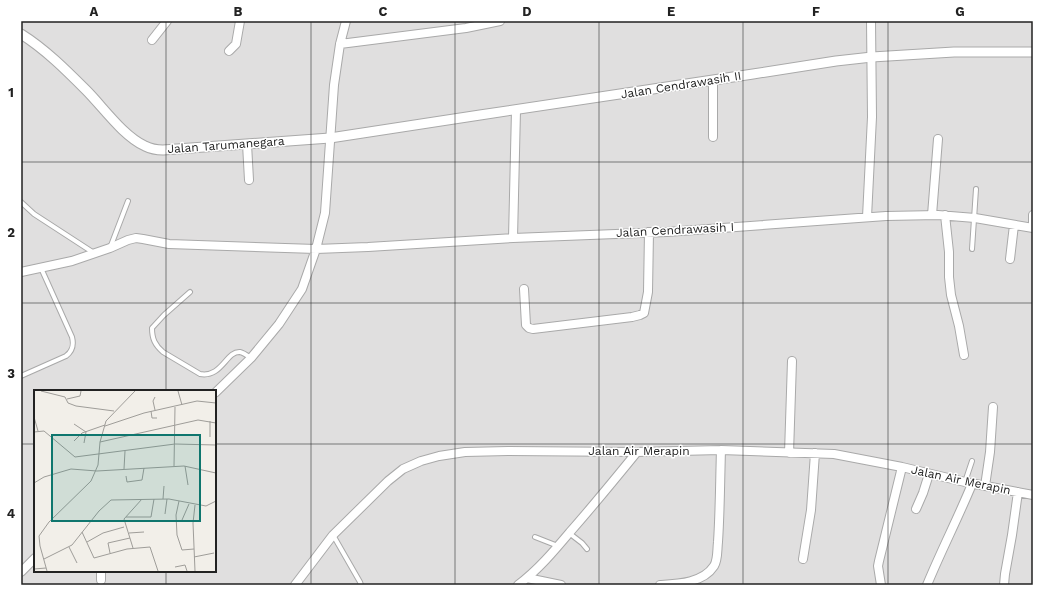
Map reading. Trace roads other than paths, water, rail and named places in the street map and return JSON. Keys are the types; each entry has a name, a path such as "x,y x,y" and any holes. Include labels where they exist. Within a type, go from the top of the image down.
{"street":[{"path":"152,40 166,21"},
{"path":"229,51 236,44 240,21"},
{"path":"216,392 252,358 279,324 302,289 316,249 325,213 334,85 340,44 346,21"},
{"path":"340,44 466,28 500,21"},
{"path":"867,217 872,117 871,21"},
{"name":"Jalan Tarumanegara","path":"21,34 32,41 87,90 130,137 146,147 172,150 330,138"},
{"name":"Jalan Cendrawasih II","path":"330,138 836,61 872,57 954,52 1033,52"},
{"path":"713,80 713,137"},
{"path":"513,238 516,110"},
{"path":"932,215 938,139"},
{"path":"247,144 249,180"},
{"name":"Jalan Cendrawasih I","path":"21,272 72,261 136,238 169,244 316,249 513,238 667,232 867,217 932,215 975,218 1033,228"},
{"path":"945,215 949,252 951,295 959,326 964,355"},
{"path":"1033,215 1033,228"},
{"path":"1010,259 1014,225"},
{"path":"524,289 526,325 533,329 640,315 644,313 648,292 649,232"},
{"path":"789,453 792,361"},
{"path":"985,486 990,452 993,407"},
{"path":"660,585 695,580 708,572 714,566 717,557 720,523 721,450"},
{"name":"Jalan Air Merapin","path":"295,585 333,535 388,481 403,469 421,461 439,456 465,452 637,452 721,450 834,454 902,467 968,483 1033,495"},
{"path":"518,585 527,578 558,546 637,452"},
{"path":"803,558 811,510 815,453"},
{"path":"881,585 879,561 902,467"},
{"path":"916,509 929,474"},
{"path":"927,585 968,483"},
{"path":"1004,585 1018,492"},
{"path":"21,572 34,559"},
{"path":"527,578 561,585"}],"lane":[{"path":"972,249 976,189"},
{"path":"110,248 128,201"},
{"path":"21,202 34,214 95,254"},
{"path":"21,376 66,356 70,353 73,346 72,337 40,268"},
{"path":"190,292 152,328 153,340 158,348 200,374 208,374 217,370 237,352 243,353 252,358"},
{"path":"968,483 972,461"},
{"path":"569,533 587,549"},
{"path":"333,535 361,585"},
{"path":"535,537 558,546"}]}
